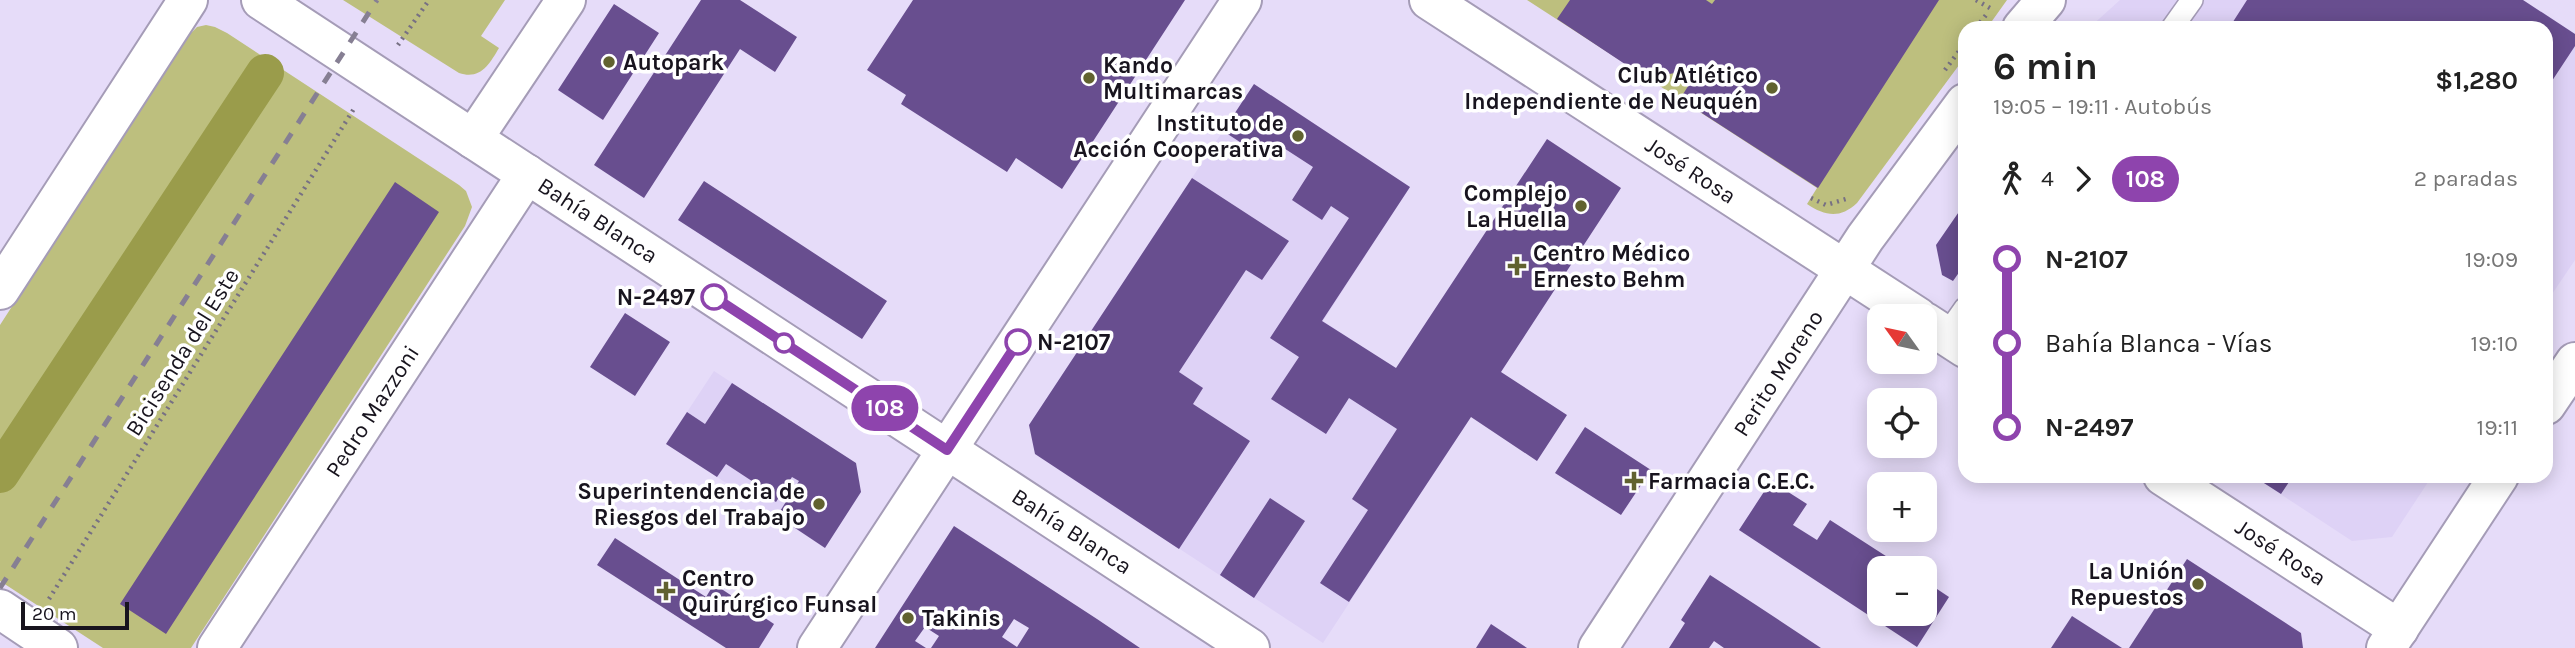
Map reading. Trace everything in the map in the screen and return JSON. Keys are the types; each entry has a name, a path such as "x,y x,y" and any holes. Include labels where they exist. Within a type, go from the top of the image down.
{"main road":[{"path":"0,290 188,0"},
{"name":"Bahía Blanca","path":"261,0 1250,648"},
{"path":"473,139 566,0"},
{"path":"817,648 1242,0"},
{"name":"José Rosa","path":"1429,0 1845,270 1944,326"},
{"path":"2028,21 2046,0"},
{"name":"Perito Moreno","path":"1598,648 1881,215 1958,112"},
{"name":"Pedro Mazzoni","path":"217,648 527,174"},
{"path":"2553,395 2575,362"},
{"name":"José Rosa","path":"2173,483 2392,638"},
{"path":"2392,638 2494,483"},
{"path":"0,609 58,648"}],"lane":[{"path":"2177,21 2192,0"}],"path":[{"path":"402,38 429,0"},
{"path":"1976,0 1990,8"},
{"name":"Bicisenda del Este","path":"43,609 351,114"}],"shaded area":[{"path":"2120,0 2523,0 2575,34 2575,260 2553,293 2553,21 2097,21"},
{"path":"1254,84 1410,187 1323,321 1471,417 1323,643 1035,454 1029,425"},
{"path":"714,371 824,443 777,516 666,444"},
{"path":"2264,483 2427,483 2392,537 2352,541"}],"green space":[{"path":"343,0 505,0 481,36 499,48 483,70 466,75 459,73"},
{"name":"Club Atlético Independiente de Neuquén","path":"1527,0 2007,0 1992,21 1958,21 1958,66 1857,203 1838,214 1820,211 1807,204 1817,188"},
{"path":"206,25 227,33 459,185 466,191 472,207 465,226 191,648 103,648 0,581 0,325 185,39 197,27"}],"building":[{"path":"701,0 740,0 797,37 775,72 740,49 644,198 594,165"},
{"path":"913,0 1185,0 1062,189 1016,158 1007,172 901,104 906,95 867,70"},
{"name":"Club Atlético Independiente de Neuquén","path":"1570,0 1706,0 1712,4 1715,0 1939,0 1818,188 1680,99 1690,83 1675,73 1646,78 1557,19"},
{"path":"2247,0 2523,0 2575,34 2575,46 2553,79 2553,21 2234,21"},
{"name":"Autopark","path":"614,4 659,33 603,120 558,90"},
{"path":"1254,84 1410,187 1322,321 1396,368 1547,139 1621,188 1501,372 1567,415 1537,461 1471,417 1349,602 1320,583 1368,510 1352,499 1397,429 1349,398 1326,434 1271,399 1299,357 1270,338 1349,218 1331,206 1322,220 1292,200 1313,167 1276,143 1266,159 1223,131"},
{"path":"1192,178 1289,241 1262,280 1246,270 1179,372 1203,388 1193,404 1250,441 1179,549 1035,454 1029,425"},
{"path":"704,181 887,301 862,339 678,220"},
{"path":"395,182 439,212 166,634 120,604"},
{"path":"1958,213 1958,274 1953,281 1942,275 1936,245"},
{"path":"625,313 670,342 635,396 590,367"},
{"path":"732,383 856,463 861,492 825,548 777,516 799,481 792,477 776,502 759,491 761,487 726,464 717,477 666,444 687,412 705,424"},
{"path":"1585,427 1651,470 1621,515 1555,473"},
{"path":"1771,481 1807,504 1793,525 1817,540 1830,520 1886,556 1867,556 1867,614 1739,530"},
{"path":"2264,483 2288,483 2281,494"},
{"path":"1270,498 1305,521 1254,598 1220,575"},
{"path":"954,526 1140,648 931,648 939,636 925,627 915,641 926,648 875,648","holes":["1014,619 1029,628 1017,647 1002,637"]},
{"name":"Centro Quirúrgico Funsal","path":"615,538 706,597 714,584 774,624 759,648 726,648 597,565"},
{"name":"La Unión Repuestos","path":"2187,559 2301,633 2303,648 2129,648"},
{"path":"1710,575 1821,648 1724,648 1714,641 1709,648 1669,648 1685,623 1681,620"},
{"path":"1937,589 1949,597 1937,616"},
{"path":"2072,616 2122,648 2051,648"},
{"path":"1491,624 1527,648 1476,648"},
{"path":"1885,626 1930,626 1917,647"}],"waterway":[{"path":"0,474 265,73"}],"railway":[{"path":"0,588 377,0"}],"bus line":[{"name":"108","path":"714,297 947,450 1018,342"}],"place":[{"name":"Autopark","path":"609,62"},
{"name":"Kando Multimarcas","path":"1089,78"},
{"name":"Club Atlético Independiente de Neuquén","path":"1772,88"},
{"name":"Instituto de Acción Cooperativa","path":"1298,136"},
{"name":"Complejo La Huella","path":"1581,206"},
{"name":"Centro Médico Ernesto Behm","path":"1517,266"},
{"name":"N-2497","path":"714,297"},
{"name":"N-2107","path":"1018,342"},
{"name":"Farmacia C.E.C.","path":"1634,481"},
{"name":"Superintendencia de Riesgos del Trabajo","path":"819,504"},
{"name":"La Unión Repuestos","path":"2198,584"},
{"name":"Centro Quirúrgico Funsal","path":"666,591"},
{"name":"Takinis","path":"908,618"}]}
